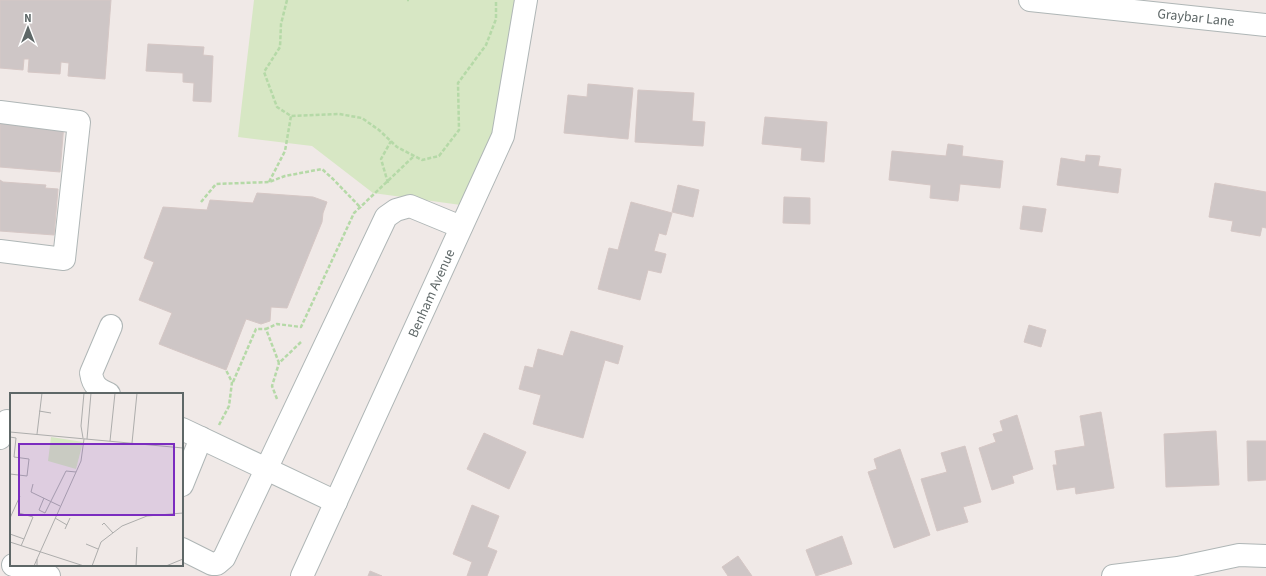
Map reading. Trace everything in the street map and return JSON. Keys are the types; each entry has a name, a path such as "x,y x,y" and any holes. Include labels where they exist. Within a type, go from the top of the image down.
{"street":[{"name":"Benham Avenue","path":"302,576 503,136 526,0"},
{"name":"Graybar Lane","path":"1030,0 1266,25"},
{"path":"0,112 79,122 64,260 0,251"},
{"path":"183,550 212,564 217,564 224,558 386,217 396,210 410,206 461,227"},
{"path":"107,393 96,388 92,381 91,373 111,326"},
{"path":"183,429 211,435 267,469 336,502"},
{"path":"183,483 211,435"},
{"path":"1113,576 1178,568 1239,555 1266,556"},
{"path":"0,561 10,564"},
{"path":"15,566 49,576"}],"path":[{"path":"287,0 282,24 280,47 264,72 277,107 291,116 339,114 362,118 379,130 397,147 422,160 439,156 459,130 458,83 486,45 496,18 496,0"},
{"path":"269,182 285,151 291,116"},
{"path":"388,183 381,159 391,141"},
{"path":"211,435 218,426 229,406 232,382 256,329 266,329 277,324 301,327 354,214 374,193 388,183 414,156"},
{"path":"201,202 216,184 269,182 285,176 322,169 333,178 361,208"},
{"path":"266,329 279,363 301,342"},
{"path":"226,370 232,382"}],"green space":[{"path":"254,0 516,0 492,136 461,205 373,193 312,146 238,137"}],"building":[{"path":"0,0 111,0 105,79 68,76 69,63 61,62 60,74 28,72 29,59 24,59 23,70 0,68"},
{"path":"148,44 204,47 203,55 213,56 211,102 193,101 194,83 183,82 183,73 146,71"},
{"path":"588,84 633,88 628,139 564,133 568,95 587,97"},
{"path":"638,90 694,93 692,121 705,122 703,146 635,142"},
{"path":"765,117 827,122 824,162 801,160 802,148 762,144"},
{"path":"0,118 64,123 60,172 0,167"},
{"path":"948,144 963,146 962,156 1003,161 1000,188 960,184 958,201 930,198 931,185 889,180 892,151 946,156"},
{"path":"1086,155 1100,156 1098,166 1121,169 1118,193 1057,185 1061,158 1085,162"},
{"path":"0,180 3,182 46,185 45,188 58,189 54,235 0,231"},
{"path":"1215,183 1266,192 1266,228 1262,227 1260,236 1231,231 1233,221 1209,217"},
{"path":"678,185 699,190 693,217 672,212"},
{"path":"257,193 313,197 327,202 323,213 322,222 287,308 271,307 270,321 261,324 246,319 226,370 159,344 172,313 139,300 154,262 144,258 163,207 207,210 210,200 253,203"},
{"path":"784,197 810,198 810,224 783,223"},
{"path":"631,202 672,213 666,235 659,233 654,251 666,254 661,273 648,270 640,300 598,289 609,248 618,250"},
{"path":"1023,206 1046,209 1042,232 1020,229"},
{"path":"1029,325 1046,330 1041,347 1024,342"},
{"path":"571,331 623,346 618,364 605,360 583,438 533,424 541,395 519,389 525,366 533,368 538,349 563,356"},
{"path":"1101,412 1114,488 1076,494 1075,487 1057,490 1053,465 1057,465 1055,451 1085,446 1080,416"},
{"path":"1017,415 1033,469 1012,476 1014,483 992,490 979,448 996,442 993,434 1003,431 1000,421"},
{"path":"1216,431 1219,485 1166,487 1164,434"},
{"path":"484,433 526,452 509,489 467,469"},
{"path":"1247,441 1266,441 1266,480 1248,481"},
{"path":"965,446 981,502 963,507 968,522 937,531 921,479 947,472 941,453"},
{"path":"900,449 930,535 894,548 868,472 877,469 874,459"},
{"path":"472,505 499,516 487,547 497,551 487,576 467,576 472,562 453,554"},
{"path":"842,536 852,564 816,576 806,550"},
{"path":"738,556 752,576 728,576 722,567"},
{"path":"370,571 382,576 368,576"}]}
